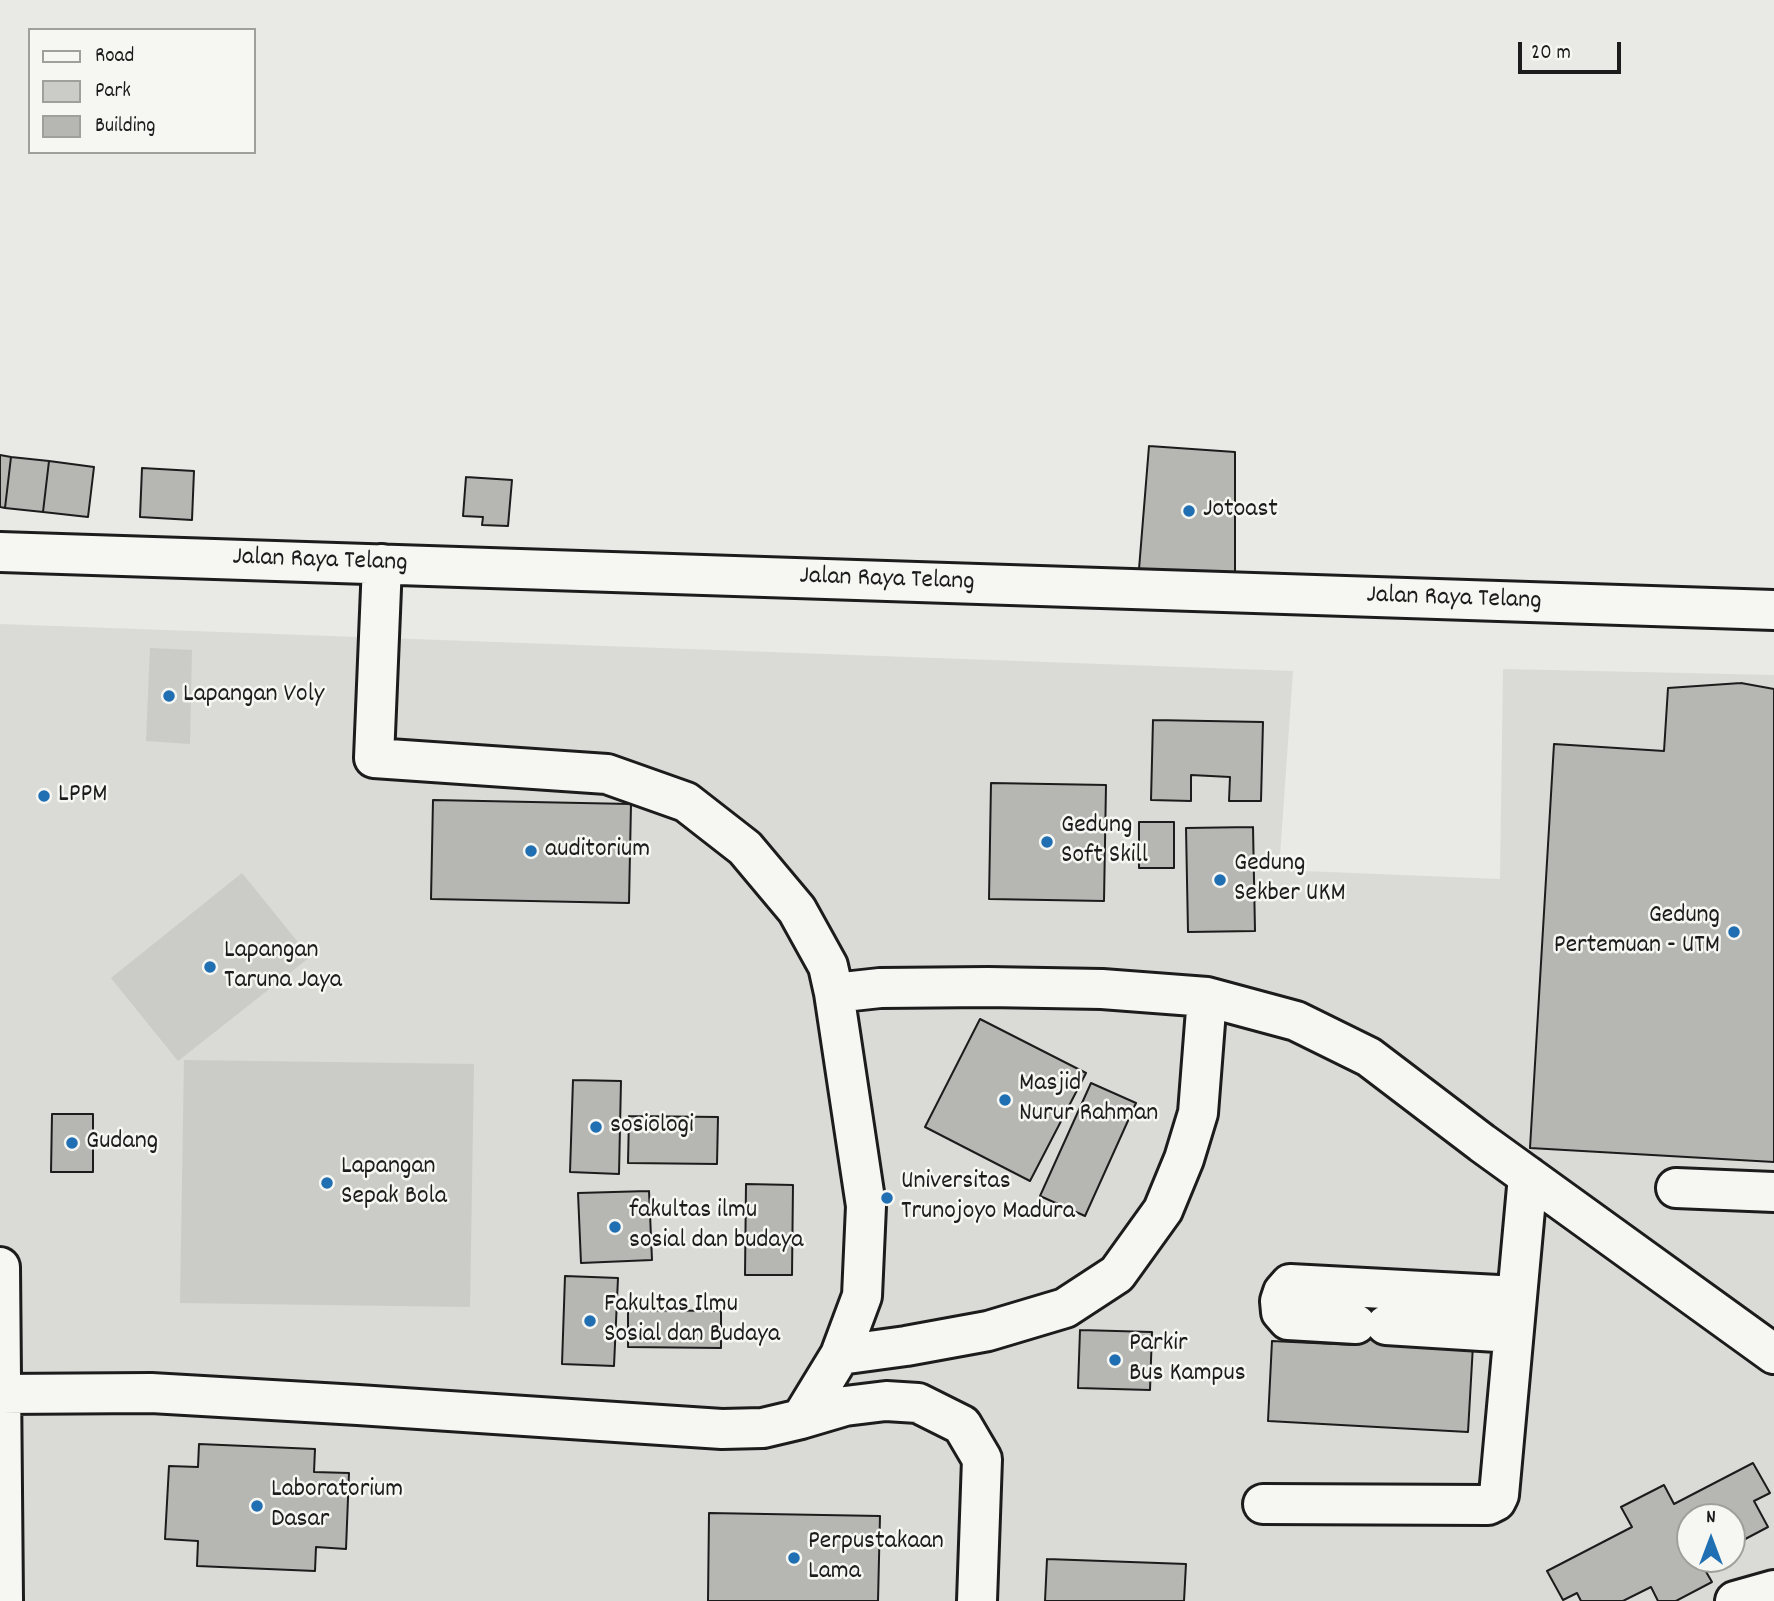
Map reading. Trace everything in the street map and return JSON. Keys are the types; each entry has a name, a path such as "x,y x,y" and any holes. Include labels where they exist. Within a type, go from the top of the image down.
{"street":[{"name":"Jalan Raya Telang","path":"0,552 1774,610"},
{"path":"382,564 374,758 607,774 686,802 745,848 797,910 828,966 866,1206 862,1296 840,1355 801,1419"},
{"path":"834,993 880,988 1102,989 1207,997 1296,1021 1369,1057 1774,1354"},
{"path":"840,1355 988,1332 1065,1308 1117,1274 1163,1210 1184,1159 1198,1113 1207,997"},
{"path":"1263,1504 1488,1505 1496,1501 1499,1495 1528,1176"},
{"path":"1676,1188 1774,1192"},
{"path":"0,1267 3,1601"},
{"path":"1290,1284 1515,1314 1371,1324 1288,1320 1281,1312 1280,1301 1290,1284"},
{"path":"0,1394 151,1393 722,1429 763,1428 845,1406 886,1401 918,1403 962,1425 982,1459 977,1601"},
{"path":"1735,1601 1774,1590"}],"shaded area":[{"name":"Universitas Trunojoyo Madura","path":"0,624 1293,671 1279,870 1500,879 1503,669 1774,675 1774,1601 0,1601"}],"green space":[{"name":"Lapangan Voly","path":"150,648 192,650 190,744 146,741"},
{"name":"Lapangan Taruna Jaya","path":"242,873 310,957 178,1061 111,978"},
{"name":"Lapangan Sepak Bola","path":"184,1060 474,1064 470,1307 180,1303"}],"building":[{"name":"Jotoast","path":"1149,446 1235,452 1235,575 1139,569"},
{"path":"0,455 11,457 5,508 0,507"},
{"path":"11,457 49,461 43,512 5,508"},
{"path":"49,461 94,467 88,517 43,512"},
{"path":"142,468 194,471 192,520 140,517"},
{"path":"466,477 512,480 508,526 482,525 483,517 463,516"},
{"path":"1741,683 1774,689 1774,1162 1530,1148 1554,744 1664,751 1668,688"},
{"path":"1153,720 1263,722 1261,801 1229,801 1230,777 1191,775 1191,801 1151,800"},
{"name":"Gedung Soft Skill","path":"991,783 1106,785 1104,901 989,899"},
{"name":"auditorium","path":"433,800 631,804 629,903 431,899"},
{"path":"1139,822 1174,822 1174,868 1139,868"},
{"name":"Gedung Sekber UKM","path":"1253,827 1255,931 1188,932 1186,828"},
{"name":"Masjid Nurur Rahman","path":"980,1019 1086,1073 1030,1181 925,1127"},
{"name":"sosiologi","path":"573,1080 621,1081 619,1174 570,1172"},
{"path":"1091,1083 1136,1103 1085,1216 1040,1196"},
{"name":"Gudang","path":"52,1114 93,1114 93,1172 51,1172"},
{"path":"629,1116 718,1117 717,1164 628,1163"},
{"path":"746,1184 793,1185 792,1275 745,1275"},
{"name":"fakultas ilmu sosial dan budaya","path":"649,1191 652,1260 581,1263 578,1193"},
{"name":"Fakultas Ilmu Sosial dan Budaya","path":"565,1276 618,1278 614,1366 562,1364"},
{"path":"628,1310 721,1311 721,1348 628,1347"},
{"path":"1357,1317 1473,1345 1468,1432 1268,1421 1272,1341 1355,1345"},
{"name":"Parkir Bus Kampus","path":"1080,1330 1152,1332 1150,1390 1078,1388"},
{"name":"Laboratorium Dasar","path":"199,1444 315,1449 314,1472 349,1473 346,1549 316,1547 315,1571 197,1566 198,1541 165,1539 169,1466 198,1467"},
{"path":"1753,1463 1770,1493 1754,1501 1768,1527 1746,1539 1746,1503 1676,1503 1676,1573 1707,1573 1712,1582 1676,1601 1658,1601 1651,1587 1623,1601 1581,1601 1577,1593 1563,1600 1547,1571 1632,1527 1621,1507 1664,1485 1674,1504"},
{"name":"Perpustakaan Lama","path":"709,1513 880,1516 878,1601 708,1601"},
{"path":"1047,1559 1186,1564 1184,1601 1045,1601"}],"place":[{"name":"Jotoast","path":"1189,511"},
{"name":"Lapangan Voly","path":"169,696"},
{"name":"LPPM","path":"44,796"},
{"name":"Gedung Soft Skill","path":"1047,842"},
{"name":"auditorium","path":"531,851"},
{"name":"Gedung Sekber UKM","path":"1220,880"},
{"name":"Gedung Pertemuan - UTM","path":"1734,932"},
{"name":"Lapangan Taruna Jaya","path":"210,967"},
{"name":"Masjid Nurur Rahman","path":"1005,1100"},
{"name":"sosiologi","path":"596,1127"},
{"name":"Gudang","path":"72,1143"},
{"name":"Lapangan Sepak Bola","path":"327,1183"},
{"name":"Universitas Trunojoyo Madura","path":"887,1198"},
{"name":"fakultas ilmu sosial dan budaya","path":"615,1227"},
{"name":"Fakultas Ilmu Sosial dan Budaya","path":"590,1321"},
{"name":"Parkir Bus Kampus","path":"1115,1360"},
{"name":"Laboratorium Dasar","path":"257,1506"},
{"name":"Perpustakaan Lama","path":"794,1558"}]}
